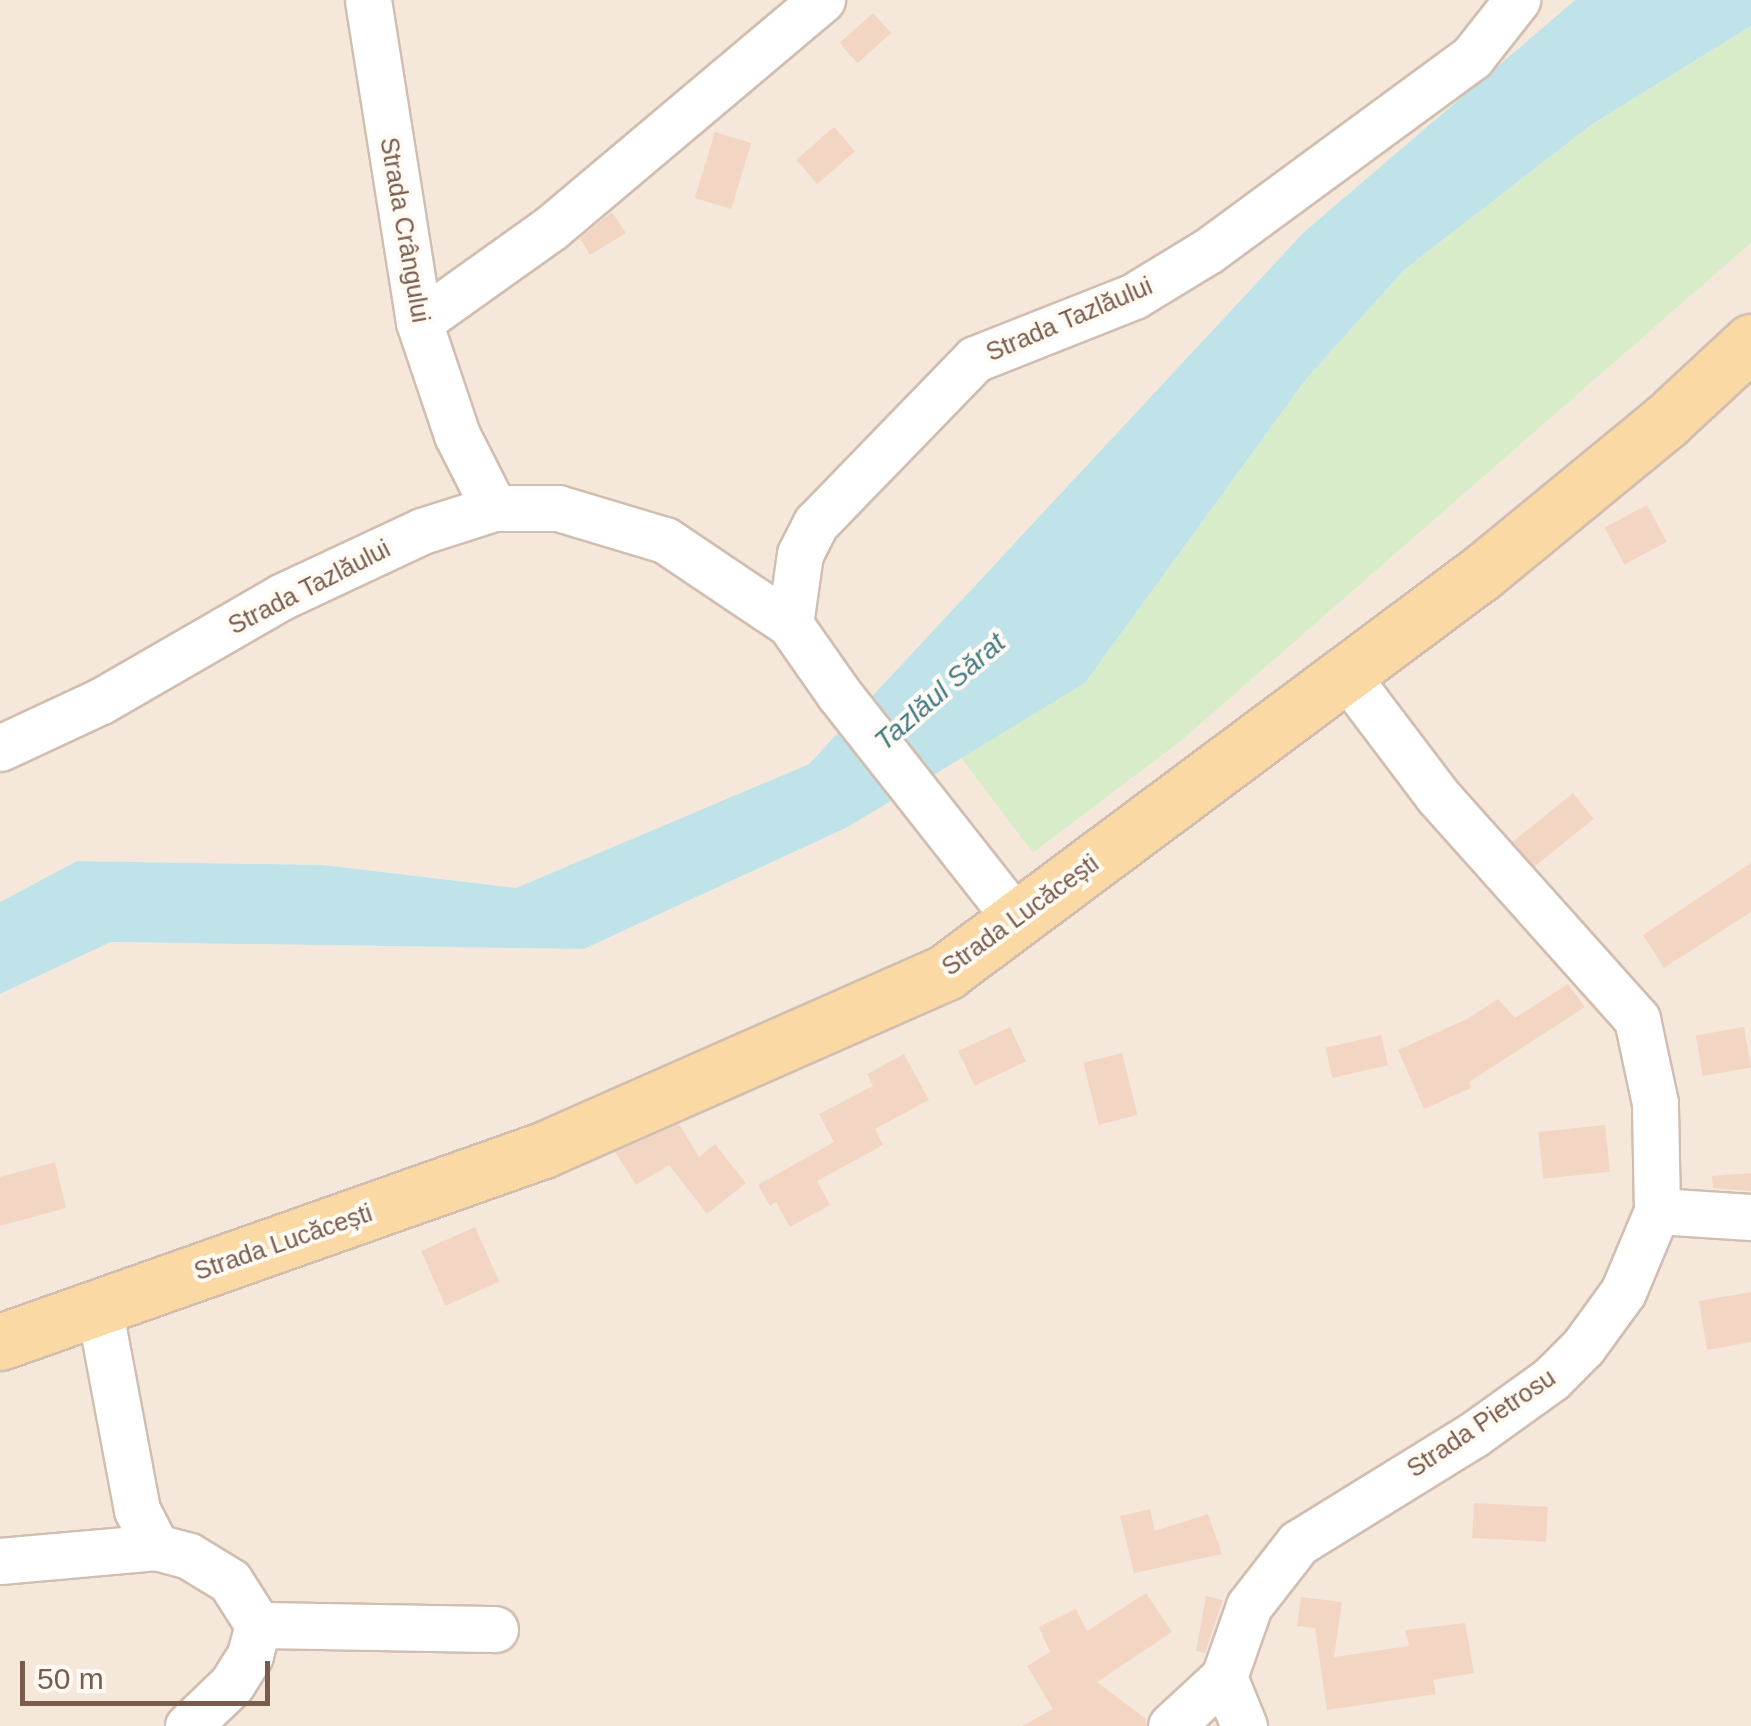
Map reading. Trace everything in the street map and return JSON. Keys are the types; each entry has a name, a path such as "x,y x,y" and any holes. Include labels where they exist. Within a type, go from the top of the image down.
{"main road":[{"name":"Strada Lucăcești","path":"0,1342 544,1150 946,972 1347,676 1666,421 1751,342"}],"street":[{"name":"Strada Crângului","path":"368,0 418,322 457,435 494,508"},
{"path":"418,322 552,228 822,0"},
{"name":"Strada Tazlăului","path":"790,624 800,554 816,523 975,359 1134,296 1208,251 1472,58 1516,0"},
{"name":"Strada Tazlăului","path":"0,748 101,700 281,597 422,531 494,508 558,508 665,540 790,624 839,694 1016,919"},
{"name":"Strada Pietrosu","path":"1171,1726 1224,1677 1249,1606 1298,1543 1473,1435 1551,1379 1583,1347 1624,1292 1657,1210 1655,1103 1637,1019 1438,795 1347,676"},
{"path":"1657,1210 1751,1218"},
{"path":"99,1307 138,1510 156,1547"},
{"path":"0,1560 156,1547 189,1556 230,1581 258,1625 250,1655 232,1684 188,1726"},
{"path":"258,1625 494,1629"},
{"path":"1224,1677 1244,1726"}],"shaded area":[{"path":"0,0 1575,0 1304,232 809,764 516,888 324,865 77,861 0,902"},
{"path":"1751,243 1751,1726 0,1726 0,994 111,942 584,949 848,827 961,758 1033,853 1182,740"}],"green space":[{"path":"1751,26 1751,243 1182,740 1033,853 961,758 1085,683 1307,378 1404,270 1591,125"}],"water":[{"name":"Tazlăul Sărat","path":"1575,0 1751,0 1751,26 1591,125 1404,270 1307,378 1085,683 848,827 584,949 111,942 0,994 0,902 77,861 324,865 516,888 809,764 1304,232"}],"building":[{"path":"873,13 891,33 858,63 840,43"},
{"path":"834,127 855,151 817,184 796,160"},
{"path":"715,132 751,143 731,209 695,198"},
{"path":"612,212 626,233 590,255 580,238"},
{"path":"1647,505 1667,542 1624,565 1605,528"},
{"path":"1573,793 1594,819 1534,867 1513,841"},
{"path":"1751,863 1751,912 1664,968 1643,935"},
{"path":"1568,984 1585,1007 1469,1082 1471,1088 1424,1109 1398,1050 1467,1019 1498,999 1515,1018"},
{"path":"1010,1027 1026,1061 974,1086 958,1051"},
{"path":"1744,1027 1751,1067 1703,1076 1696,1036"},
{"path":"1381,1035 1388,1065 1332,1078 1325,1048"},
{"path":"1122,1053 1137,1115 1099,1125 1083,1063"},
{"path":"904,1054 929,1100 875,1129 883,1145 817,1181 830,1205 790,1227 776,1202 770,1206 758,1185 834,1142 819,1114 873,1086 867,1074"},
{"path":"679,1124 699,1157 715,1144 746,1183 707,1214 669,1165 636,1185 615,1152"},
{"path":"1605,1125 1610,1172 1543,1179 1538,1132"},
{"path":"55,1162 66,1208 0,1226 0,1177"},
{"path":"1751,1173 1751,1191 1713,1188 1712,1176"},
{"path":"475,1227 499,1282 446,1306 421,1251"},
{"path":"1751,1292 1751,1342 1707,1350 1699,1301"},
{"path":"1474,1503 1548,1507 1546,1542 1472,1538"},
{"path":"1150,1509 1155,1531 1208,1514 1222,1554 1134,1573 1120,1516"},
{"path":"1146,1593 1172,1632 1097,1682 1146,1719 1146,1726 1022,1726 1053,1709 1027,1666 1050,1652 1039,1627 1076,1609 1087,1631"},
{"path":"1206,1596 1223,1600 1205,1653 1196,1651"},
{"path":"1301,1597 1342,1602 1334,1657 1409,1646 1405,1630 1465,1623 1474,1673 1433,1680 1436,1694 1327,1710 1315,1628 1297,1626"}]}
